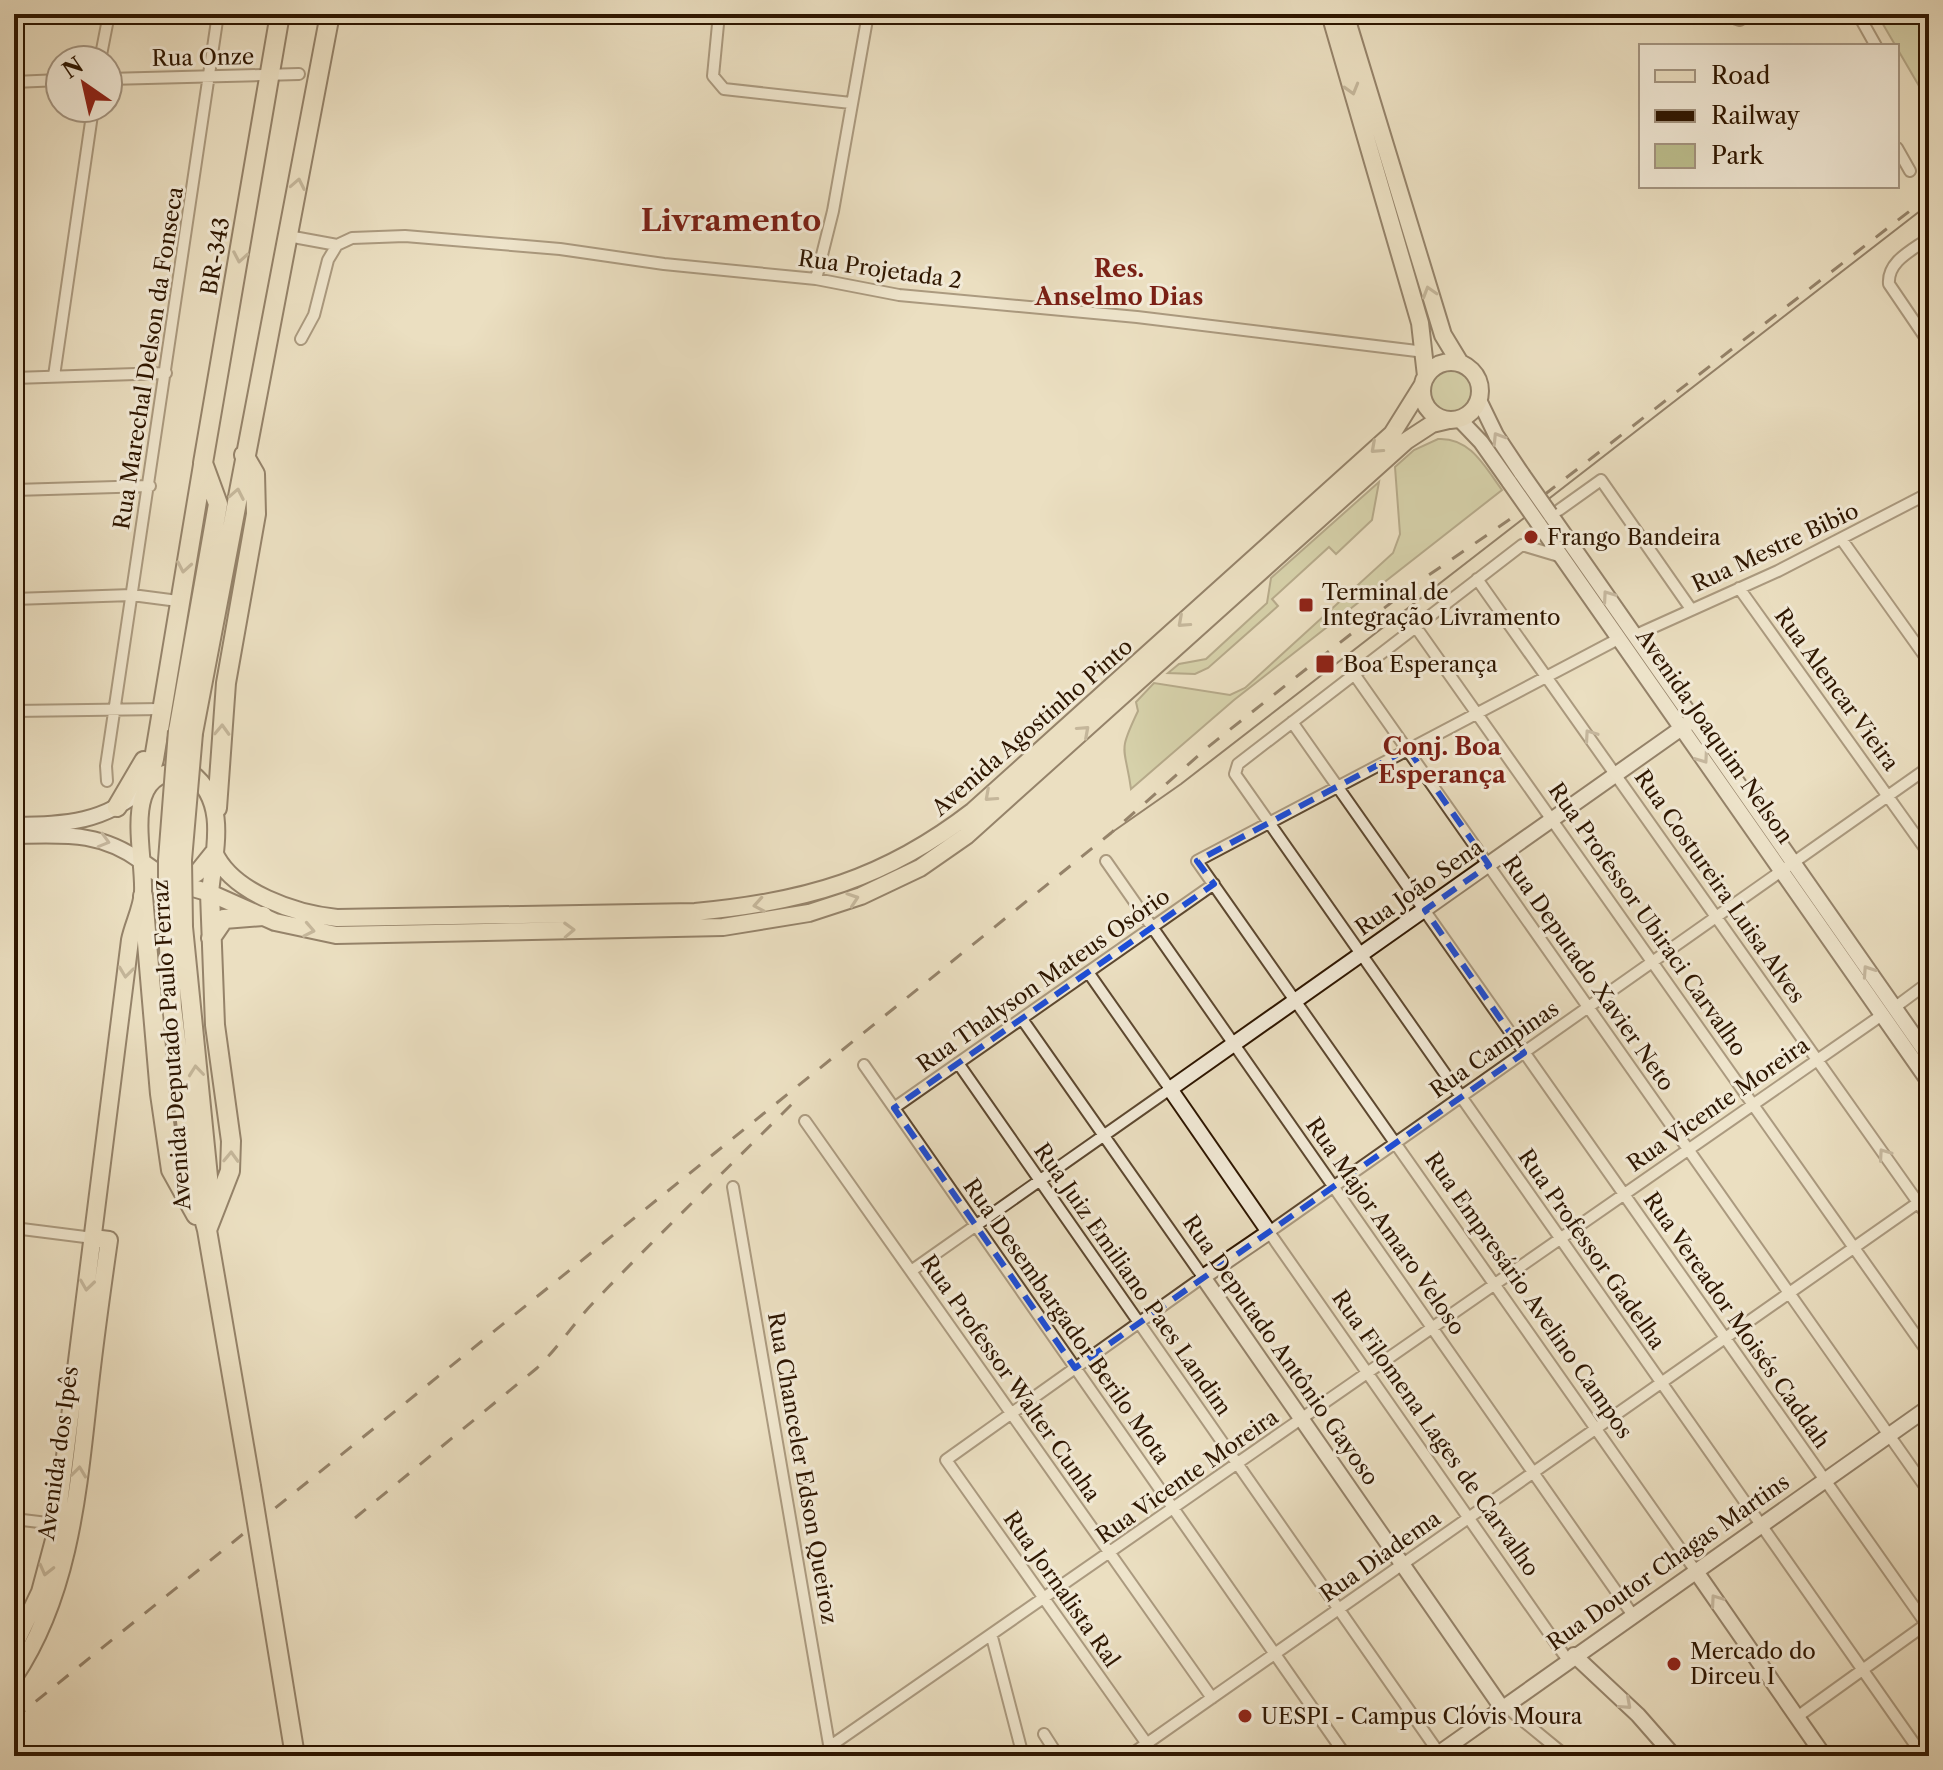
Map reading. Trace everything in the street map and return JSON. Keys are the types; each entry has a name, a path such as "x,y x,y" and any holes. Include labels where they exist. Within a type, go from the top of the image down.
{"highway":[{"name":"BR-343","path":"215,570 218,504 203,463 280,14"},
{"path":"215,570 244,455 330,14"},
{"path":"217,808 226,683 256,514 255,474 244,455"},
{"path":"146,787 203,463"},
{"name":"Avenida Deputado Paulo Ferraz","path":"215,570 186,732 168,860 176,928 172,1007 193,1178 207,1230 295,1756"},
{"path":"117,807 138,776 160,711"},
{"path":"207,1230 230,1171 231,1141 215,1025 210,893"},
{"path":"143,896 160,1094 171,1170 207,1230"},
{"path":"211,941 213,932 224,919 263,916"}],"main road":[{"path":"1330,14 1412,294 1425,352 1425,405 1439,418 1454,420 1475,409 1481,391 1475,373 1460,363 1443,335 1345,14"},
{"path":"1424,381 1440,363 1460,363"},
{"name":"Avenida Agostinho Pinto","path":"214,852 227,872 254,890 294,909 337,918 695,912 762,904 850,883 908,857 973,811 1392,434 1424,381"},
{"name":"Avenida Agostinho Pinto","path":"179,883 304,930 354,937 723,927 772,921 861,896 920,868 966,836 1406,441 1432,424 1454,420"},
{"path":"210,893 214,852 217,808 202,781 191,773 161,775 146,787 139,823 142,862 161,877 179,883 197,873 214,852"},
{"name":"Avenida dos Ipês","path":"14,1646 20,1625 40,1592 56,1524 130,940 143,896 142,862"},
{"name":"Avenida dos Ipês","path":"14,1677 37,1639 52,1604 69,1542 109,1240 93,1238"}],"street":[{"path":"103,44 109,14"},
{"name":"Rua Marechal Delson da Fonseca","path":"107,781 115,708 218,14"},
{"path":"719,14 713,76 724,89 851,103"},
{"path":"816,279 833,211 868,14"},
{"path":"1722,14 1740,20 1748,14"},
{"path":"1858,14 1875,44"},
{"name":"Rua Onze","path":"124,79 299,74"},
{"path":"14,82 44,81"},
{"path":"54,376 91,124"},
{"path":"1899,152 1910,171"},
{"path":"288,236 337,245 328,260 314,315 301,339"},
{"name":"Rua Projetada 2","path":"337,245 352,238 405,236 560,249 664,264 816,279 899,295 1137,317 1425,352"},
{"path":"1928,338 1889,284 1890,269 1929,238"},
{"path":"14,378 166,373"},
{"name":"Avenida Joaquim Nelson","path":"1479,400 1516,478"},
{"name":"Avenida Joaquim Nelson","path":"1454,420 1481,442 1549,516 1636,635 1687,724"},
{"path":"1549,516 1601,480 1691,609"},
{"path":"14,490 150,486"},
{"name":"Rua Mestre Bibio","path":"1636,635 1842,540 1929,493"},
{"name":"Avenida Joaquim Nelson","path":"1549,516 1562,557 1788,866 1888,1012 1929,1082"},
{"path":"1842,540 1929,662"},
{"path":"1292,722 1522,545 1562,557"},
{"name":"Rua Costureira Luisa Alves","path":"1477,579 1929,1218"},
{"name":"Rua Alencar Vieira","path":"1739,588 1929,854"},
{"path":"14,599 132,595 178,601"},
{"name":"Rua Professor Ubiraci Carvalho","path":"1415,626 1929,1354"},
{"path":"1268,823 1620,638"},
{"name":"Rua Deputado Xavier Neto","path":"1354,674 1929,1492"},
{"path":"14,711 115,708 160,711"},
{"name":"Rua Professor Gadelha","path":"1292,722 1238,764 1235,774 1923,1756"},
{"name":"Rua Vereador Moisés Caddah","path":"1292,722 1928,1624"},
{"name":"Rua João Sena","path":"1170,1089 1687,724"},
{"name":"Rua Campinas","path":"1269,1232 1929,767"},
{"path":"14,836 60,830 82,822 117,807 146,787"},
{"name":"Rua Empresário Avelino Campos","path":"1268,823 1197,861 1824,1756"},
{"path":"14,825 99,838 116,844 142,862"},
{"name":"Rua Major Amaro Veloso","path":"1106,861 1632,1614"},
{"name":"Rua Thalyson Mateus Osório","path":"894,1108 1214,884"},
{"path":"1011,1414 1269,1232 1088,972"},
{"name":"Rua Vicente Moreira","path":"830,1752 1752,1103 1929,982"},
{"name":"Avenida Joaquim Nelson","path":"1888,1012 1929,1057"},
{"name":"Rua Deputado Antônio Gayoso","path":"1022,1019 1504,1707 1566,1756"},
{"name":"Rua Juiz Emiliano Paes Landim","path":"958,1063 1440,1754"},
{"name":"Rua Desembargador Berilo Mota","path":"864,1065 1346,1756"},
{"path":"911,1271 1170,1089"},
{"name":"Rua Professor Walter Cunha","path":"805,1121 1212,1698"},
{"name":"Rua Chanceler Edson Queiroz","path":"733,1187 830,1752"},
{"name":"Rua Diadema","path":"1129,1756 1929,1195"},
{"path":"14,1228 93,1238"},
{"name":"Rua Filomena Lages de Carvalho","path":"1269,1232 1468,1519 1571,1657 1638,1715 1674,1756"},
{"name":"Rua Doutor Chagas Martins","path":"1440,1754 1571,1657 1929,1407"},
{"name":"Rua Jornalista Ral","path":"1011,1414 947,1457 1147,1744"},
{"path":"14,1519 56,1524"},
{"path":"1797,1717 1928,1624"},
{"path":"992,1637 1023,1756"},
{"path":"1044,1734 1058,1756"}],"highlighted area":[{"path":"1408,749 1489,865 1425,910 1524,1053 1075,1368 894,1108 1214,884 1197,861"}],"green space":[{"path":"1877,14 1929,14 1929,103 1899,52 1899,44 1895,44"},
{"path":"1452,367 1470,374 1477,392 1470,410 1452,417 1434,410 1427,392 1434,374"},
{"path":"1438,439 1468,448 1502,490 1234,700 1131,789 1124,750 1138,711 1136,702 1154,683 1230,695 1245,688 1393,553 1400,534 1395,467 1414,450"},
{"path":"1379,482 1372,520 1336,554 1329,547 1272,599 1278,606 1208,668 1195,674 1168,673 1179,664 1206,659 1267,603 1271,578"}],"tram line":[{"path":"1111,833 1181,784 1929,204"}],"railway":[{"path":"14,1719 1111,833 1208,747 1410,588 1535,502 1929,196"},
{"path":"355,1518 537,1368 593,1303 796,1100"}],"place":[{"name":"Frango Bandeira","path":"1531,537"},
{"name":"Terminal de Integração Livramento","path":"1306,605"},
{"name":"Boa Esperança","path":"1325,664"},
{"name":"Mercado do Dirceu I","path":"1674,1664"},
{"name":"UESPI - Campus Clóvis Moura","path":"1245,1716"}],"district":[{"name":"Livramento","path":"731,221"},
{"name":"Res. Anselmo Dias","path":"1119,283"},
{"name":"Conj. Boa Esperança","path":"1442,761"}]}
